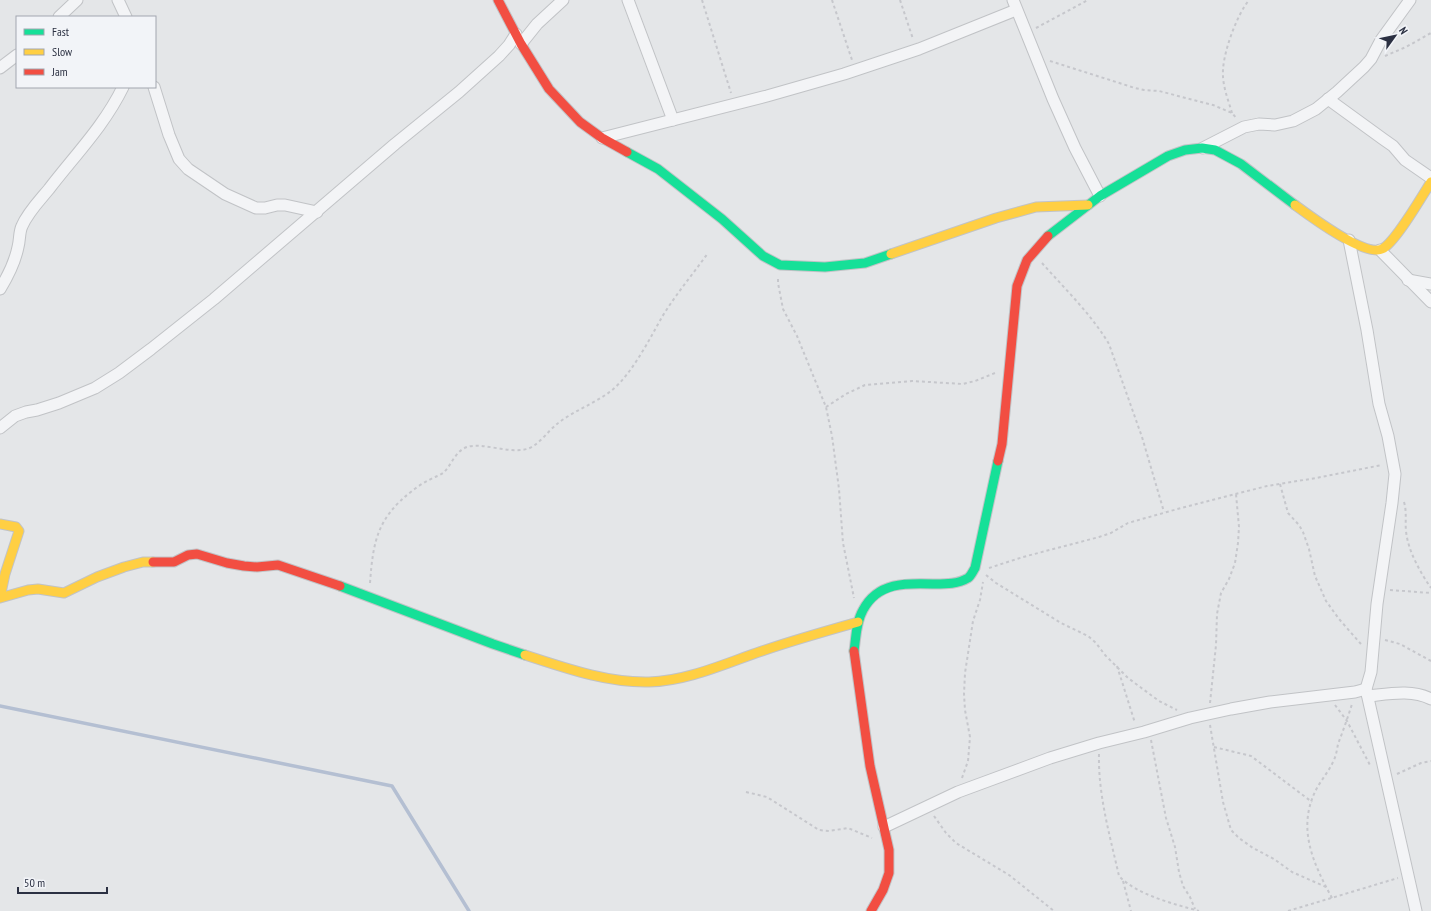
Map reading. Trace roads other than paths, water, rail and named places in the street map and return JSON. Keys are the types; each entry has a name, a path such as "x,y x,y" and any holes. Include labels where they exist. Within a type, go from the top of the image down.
{"street":[{"path":"60,16 77,0"},
{"path":"118,0 126,16"},
{"path":"498,0 549,90 580,122 602,138 658,170 722,219 763,256 780,265 825,267 865,263 996,218 1036,207 1088,205"},
{"path":"0,428 15,416 59,403 95,388 119,373 214,299 395,144 459,92 509,45 537,24 563,0"},
{"path":"628,0 673,120"},
{"path":"1202,148 1244,128 1259,124 1275,125 1293,120 1316,108 1364,67 1371,59 1381,40 1410,0"},
{"path":"602,138 766,96 856,70 917,49 1015,5 1053,99 1075,148 1100,196"},
{"path":"0,68 16,56"},
{"path":"0,289 9,273 18,247 22,226 60,174 96,132 122,88"},
{"path":"154,88 169,135 179,159 188,169 225,194 256,208 285,205 317,212"},
{"path":"1328,99 1393,146 1405,160 1431,178"},
{"path":"871,911 883,890 889,873 889,850 870,766 854,653 858,622 863,609 875,594 893,585 913,583 950,584 962,581 969,577 975,568 1002,444 1017,286 1027,260 1048,236 1100,196 1168,156 1185,150 1202,148 1215,150 1241,164 1327,227 1349,240 1373,250 1380,250 1394,239 1431,182"},
{"path":"1349,240 1367,330 1379,404 1395,474 1373,636 1371,672 1363,693 1386,778 1416,911"},
{"path":"1380,250 1431,302"},
{"path":"1408,280 1431,284"},
{"path":"0,524 16,528 19,531 5,574 0,598 28,590 38,589 64,593 70,592 97,577 124,567 143,562 174,562 188,555 197,554 227,563 244,566 257,567 278,565 370,597 493,644 560,666 614,680 649,682 674,679 712,669 768,649 858,622"},
{"path":"884,827 958,792 1050,758 1190,718 1270,702 1363,693 1413,693 1423,695 1431,700"}],"waterway":[{"path":"0,706 392,786 469,911"}]}
